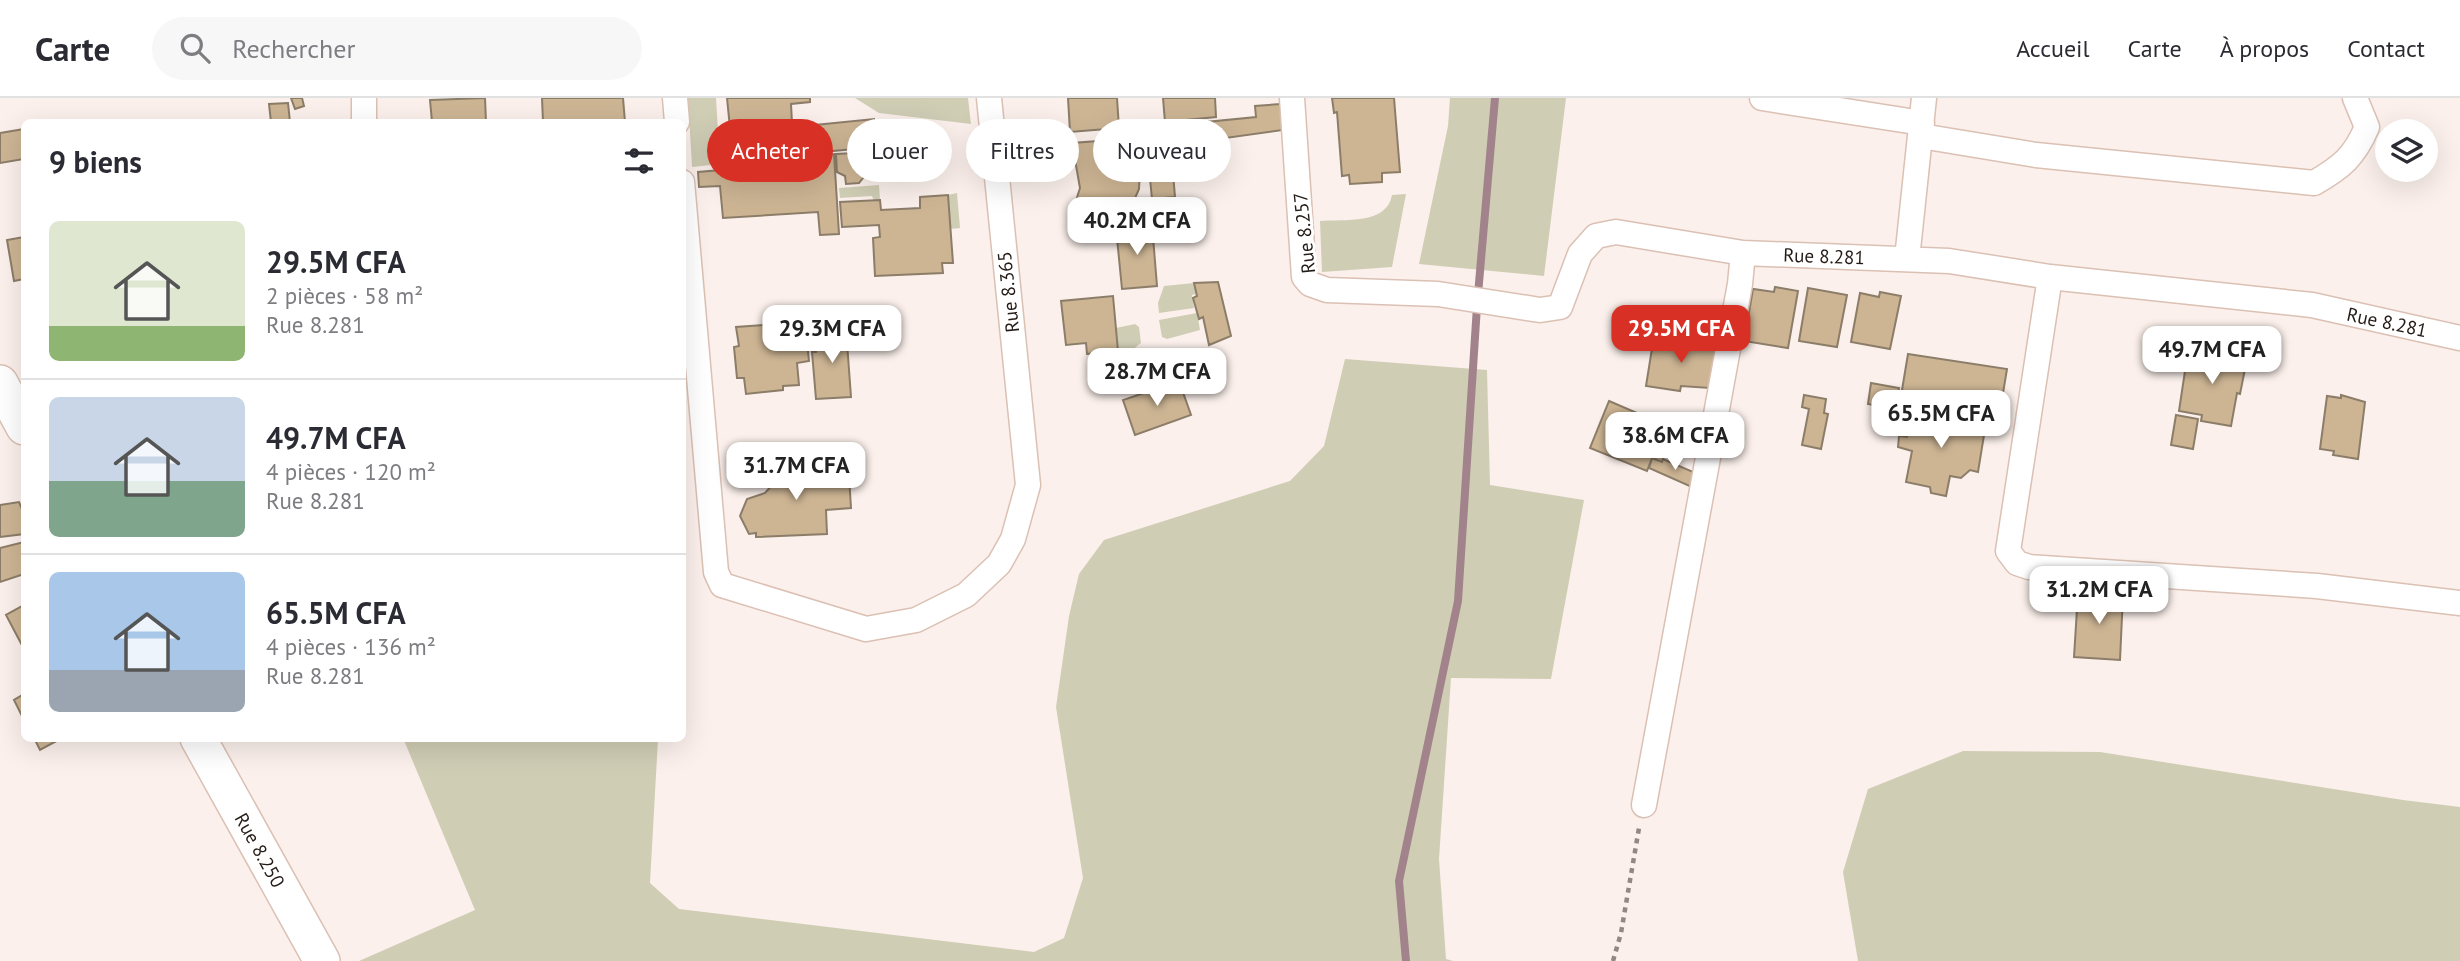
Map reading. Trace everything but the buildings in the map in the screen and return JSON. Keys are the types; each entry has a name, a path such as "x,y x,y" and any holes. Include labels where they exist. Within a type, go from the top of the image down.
{"street":[{"path":"364,98 364,119"},
{"path":"675,98 677,119"},
{"name":"Rue 8.365","path":"686,228 716,572 722,585 866,629 916,620 965,595 999,564 1013,539 1028,485 989,98"},
{"name":"Rue 8.257","path":"1292,98 1304,277 1310,284"},
{"path":"1762,98 2036,155 2314,183 2340,168 2358,148 2367,127 2355,98"},
{"path":"1907,259 1924,98"},
{"name":"Rue 8.281","path":"1310,284 1327,290 1438,294 1540,310 1560,307 1580,254 1596,236 1616,232 1743,253 1949,261 2050,278 2312,305 2460,338"},
{"path":"1644,805 1741,284 1743,253"},
{"path":"2050,278 2008,551 2017,563 2029,567 2317,586 2460,603"},
{"path":"0,383 21,422"},
{"name":"Rue 8.250","path":"200,742 322,961"}],"path":[{"path":"1613,961 1621,933 1644,805"}],"shaded area":[{"path":"688,98 716,98 717,119 707,119 707,165 692,167"},
{"path":"855,98 968,98 970,119 966,119 966,123 952,122 952,119 879,113"},
{"path":"1450,98 1566,98 1544,276 1419,264 1448,126"},
{"path":"879,185 880,200 874,201 872,196 840,198 839,188"},
{"path":"957,193 960,228 950,229 948,195"},
{"path":"1406,194 1392,267 1322,272 1320,221 1373,216 1388,205 1392,195"},
{"path":"1194,283 1194,308 1159,313 1158,303 1164,286"},
{"path":"1197,313 1200,330 1167,339 1162,337 1159,320"},
{"path":"1135,324 1139,327 1141,343 1132,350 1118,351 1116,328"},
{"path":"1345,359 1487,370 1490,485 1584,500 1551,679 1451,678 1439,859 1446,959 1453,961 359,961 475,910 405,742 658,742 650,883 679,909 1034,952 1064,938 1083,878 1056,707 1069,616 1079,574 1104,540 1290,481 1324,446"},
{"path":"1963,751 2100,752 2460,807 2460,961 1858,961 1843,872 1868,789"}],"waterway":[{"path":"1406,961 1399,881 1458,601 1477,306 1495,98"}]}
